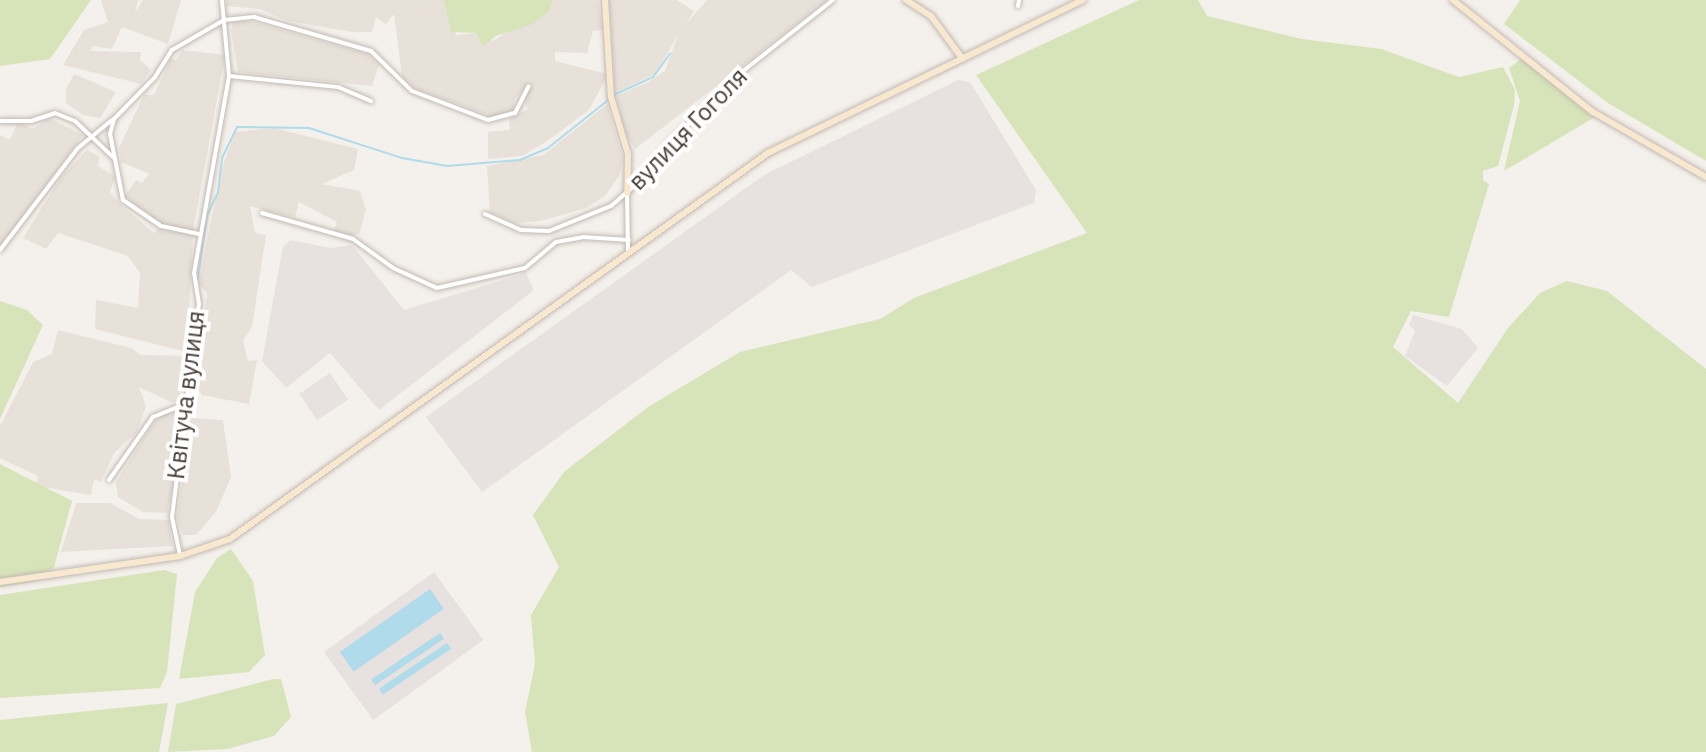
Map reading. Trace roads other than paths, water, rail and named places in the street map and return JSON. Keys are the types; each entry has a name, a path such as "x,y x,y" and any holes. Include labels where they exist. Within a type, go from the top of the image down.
{"street":[{"name":"Квітуча вулиця","path":"180,556 172,517 199,304 194,273 229,76 222,0"},
{"path":"605,0 611,97 628,154 628,251"},
{"name":"вулиця Гоголя","path":"485,214 521,230 549,231 611,206 627,193 701,109 833,0"},
{"path":"906,0 931,16 962,58"},
{"path":"0,582 180,556 230,539 768,153 1083,0"},
{"path":"1453,0 1593,112 1706,177"},
{"path":"0,250 89,137 114,119 155,77 172,50 224,20 254,17 371,51 412,91 488,120 515,113 529,86"},
{"path":"229,76 338,87 371,101"},
{"path":"0,121 13,122 55,113 75,121 117,161"},
{"path":"114,119 111,148 117,161 123,200 161,226 199,234"},
{"path":"262,213 353,239 393,268 428,287 444,289 525,268 556,242 583,237 629,240"},
{"path":"109,480 153,417 186,404"}],"water":[{"path":"430,589 444,609 354,672 340,652"},
{"path":"440,633 444,639 375,685 371,679"},
{"path":"447,643 451,649 383,695 379,689"}],"waterway":[{"path":"198,278 207,216 218,192 222,158 237,127 309,128 402,158 447,166 520,160 548,148 616,94 653,77 670,54"}]}
